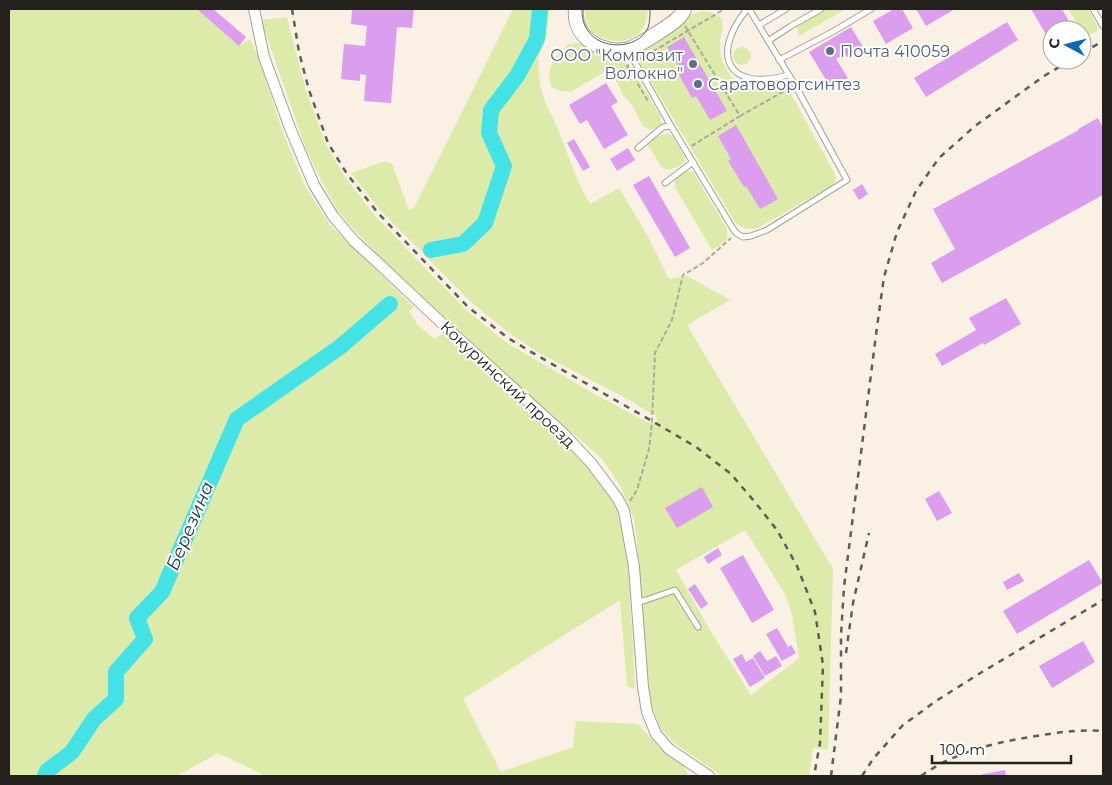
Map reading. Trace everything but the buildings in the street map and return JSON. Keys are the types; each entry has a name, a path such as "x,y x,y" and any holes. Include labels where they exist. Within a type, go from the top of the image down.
{"street":[{"name":"Кокуринский проезд","path":"254,9 264,57 290,128 314,185 333,216 354,241 564,434 592,464 618,499 624,511 634,567 643,687 647,712 656,734 669,749 708,776"},
{"path":"576,9 577,22 585,37 597,46 609,50 628,50 633,48 682,13"}],"lane":[{"path":"628,50 670,126 736,233 743,237 767,230 847,180 794,85 759,24 748,9 737,23 729,40 727,52 729,62 740,75 756,80 788,75"},
{"path":"759,24 786,9"},
{"path":"768,41 821,9"},
{"path":"779,60 871,9"},
{"path":"1093,9 1103,26"},
{"path":"638,148 663,127 670,126"},
{"path":"665,182 693,162"},
{"path":"637,602 675,590 698,627"}],"path":[{"path":"650,104 627,66 723,10"},
{"path":"682,13 688,31 740,116"},
{"path":"685,150 794,85"},
{"path":"624,511 637,490 649,449 655,353 672,320 683,275 703,263 736,233"}],"green space":[{"path":"9,9 197,9 239,46 250,39 259,58 282,130 305,186 330,225 414,307 409,311 417,324 434,339 445,333 591,471 612,501 619,516 628,559 635,689 627,686 620,600 463,699 501,772 573,747 576,721 638,724 659,747 682,763 689,776 266,776 218,753 177,776 9,776"},
{"path":"513,9 550,9 547,34 538,58 540,85 545,102 558,129 577,179 590,204 619,188 647,235 669,279 686,276 730,300 687,325 833,569 828,750 813,748 809,776 722,776 673,742 660,728 652,706 648,677 634,519 620,485 602,459 482,353 391,268 338,211 306,149 261,20 287,17 306,91 326,145 345,177 375,216 465,309 507,343 598,396 649,423 657,422 656,415 539,353 509,333 471,302 380,210 351,173 386,161 392,164 409,210 414,208","holes":["745,530 786,596 792,615 799,658 751,695 710,630 676,570"]},
{"path":"585,9 648,9 646,22 641,31 635,37 618,41 610,40 595,33 587,23"},
{"path":"827,9 846,9 799,36 796,26"},
{"path":"1068,9 1088,9 1097,25 1097,31 1092,34 1092,20 1075,20"},
{"path":"703,11 717,15 722,20 720,47 722,61 733,78 744,86 754,89 786,87 835,174 836,179 833,185 758,228 745,228 735,222 639,59 640,51 677,21 685,16"},
{"path":"579,43 594,50 617,56 631,68 660,115 660,127 650,130 643,126 611,71 604,72 571,92 560,91 551,87 549,75 553,60 568,44"},
{"path":"742,47 748,50 751,56 748,62 742,65 736,62 733,56 736,50"},
{"path":"663,134 672,136 684,155 684,163 670,169 662,168 647,143"},
{"path":"686,171 693,172 727,229 726,240 712,250 675,187 675,177"}],"waterway":[{"name":"Березина","path":"431,250 463,244 485,223 504,166 489,133 491,110 517,76 537,39 540,9"},
{"name":"Березина","path":"45,776 47,771 72,752 94,719 116,699 116,672 145,639 137,618 162,592 237,419 340,347 390,304"}],"tram line":[{"path":"582,9 585,26 594,37 601,42 619,45 628,44 643,35 649,26 650,9"}],"railway":[{"path":"292,9 299,52 309,90 328,143 347,174 378,213 468,307 508,338 696,447 731,474 777,530 797,566 815,612 823,665 820,743 814,776"},
{"path":"1092,47 1103,41"},
{"path":"831,776 841,696 841,635 844,587 884,277 897,232 916,191 939,158 975,126 1054,70"},
{"path":"846,653 853,603 869,533"},
{"path":"862,776 873,759 903,725 936,701 982,672 1103,600"},
{"path":"921,776 960,755 1001,742 1066,732 1103,731"}],"place":[{"name":"Почта 410059","path":"830,51"},
{"name":"ООО \"Композит Волокно\"","path":"693,64"},
{"name":"Саратоворгсинтез","path":"698,84"}]}
